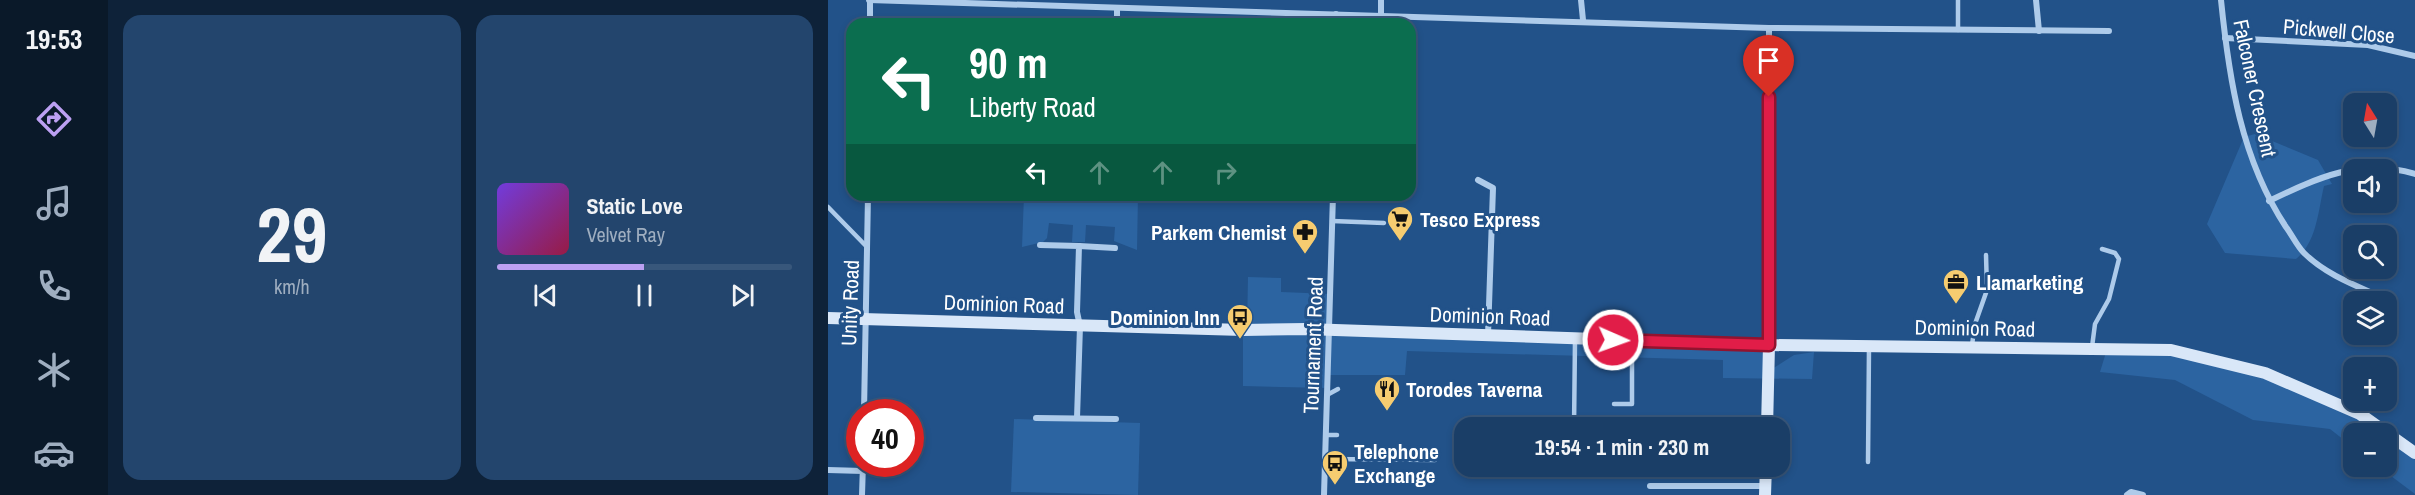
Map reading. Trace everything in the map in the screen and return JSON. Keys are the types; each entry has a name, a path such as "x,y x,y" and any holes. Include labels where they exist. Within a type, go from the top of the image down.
{"street":[{"path":"870,18 870,0 1117,9 1583,20 1769,28 2109,31"},
{"path":"1381,14 1382,0"},
{"path":"1581,0 1583,20"},
{"path":"2036,0 2039,31"},
{"name":"Falconer Crescent","path":"2220,0 2244,138 2269,201 2304,253 2329,272 2369,291"},
{"path":"1117,9 1117,18"},
{"path":"1767,417 1769,28"},
{"name":"Pickwell Close","path":"2225,39 2368,45 2415,56"},
{"path":"2269,201 2312,182 2357,168 2379,166 2415,174"},
{"path":"1478,180 1492,188 1488,336"},
{"name":"Unity Road","path":"864,399 869,249 868,201"},
{"name":"Tournament Road","path":"1324,495 1333,201"},
{"path":"1040,245 1115,248"},
{"path":"1077,418 1080,326 1077,312 1079,246"},
{"name":"Dominion Road","path":"828,318 1769,345 2171,350 2265,373 2360,414 2415,453"},
{"path":"1036,417 1116,419"},
{"path":"828,470 846,468"},
{"path":"862,495 863,477"},
{"path":"1650,486 1765,491"},
{"path":"2127,495 2131,492 2143,495"}],"lane":[{"path":"1958,0 1958,30"},
{"path":"828,207 869,249"},
{"path":"1332,221 1384,223"},
{"path":"2092,349 2095,324 2109,299 2119,259 2115,253 2102,249"},
{"path":"1972,348 1975,324 1987,290 1986,255"},
{"path":"1574,417 1575,339"},
{"path":"1614,404 1632,404 1632,340"},
{"path":"1868,462 1869,345"},
{"path":"1327,395 1338,389"},
{"path":"1327,435 1337,435"},
{"path":"1326,459 1435,460"}],"shaded area":[{"path":"2255,134 2318,160 2332,184 2324,186 2313,235 2296,259 2225,253 2207,224 2244,137"},
{"path":"1024,201 1138,201 1137,250 1114,241 1115,227 1086,225 1085,242 1072,242 1073,225 1049,223 1047,238 1043,242 1022,247"},
{"path":"1248,277 1281,278 1281,292 1331,294 1328,330 1769,345 1772,369 1794,355 1814,352 1812,379 1723,378 1723,360 1407,351 1405,375 1328,375 1327,388 1243,386 1243,330 1247,329"},
{"path":"2107,349 2171,350 2265,373 2343,407 2343,411 2360,414 2373,423 2343,423 2343,439 2330,429 2253,420 2175,380 2100,372"},
{"path":"1014,419 1140,423 1138,495 1011,492"},
{"path":"2397,440 2415,453 2415,494 2392,477 2397,477"}],"place":[{"name":"Tesco Express","path":"1400,242"},
{"name":"Parkem Chemist","path":"1305,255"},
{"name":"Llamarketing","path":"1956,305"},
{"name":"Dominion Inn","path":"1240,340"},
{"name":"Torodes Taverna","path":"1387,412"},
{"name":"Telephone Exchange","path":"1335,486"}],"route":[{"path":"1613,340 1769,345 1769,97"}]}
